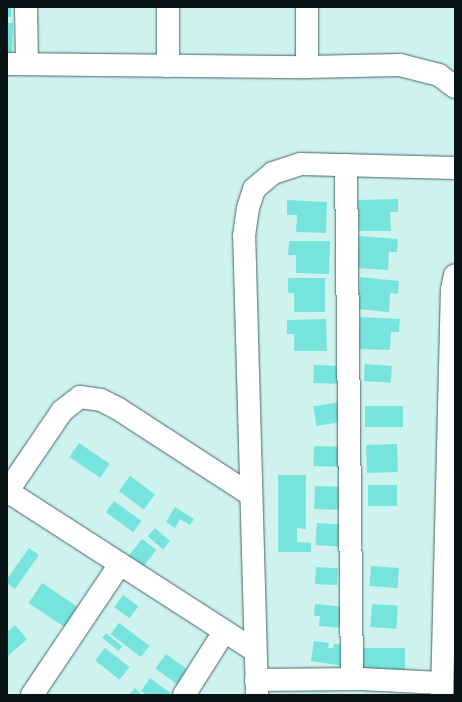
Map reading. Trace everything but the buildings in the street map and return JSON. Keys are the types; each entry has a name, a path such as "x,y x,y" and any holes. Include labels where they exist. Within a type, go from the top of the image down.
{"street":[{"path":"26,7 17,64 307,67 400,65 439,75 455,87"},
{"path":"168,7 168,66"},
{"path":"307,7 307,67"},
{"path":"455,168 301,164 273,173 254,189 248,208 244,236 257,688 358,684 441,689 451,471 452,290 455,275"},
{"path":"346,165 358,684"},
{"path":"251,495 117,408 101,400 80,397 62,411 7,492 255,651"},
{"path":"37,693 120,564"},
{"path":"184,695 224,632"}]}
